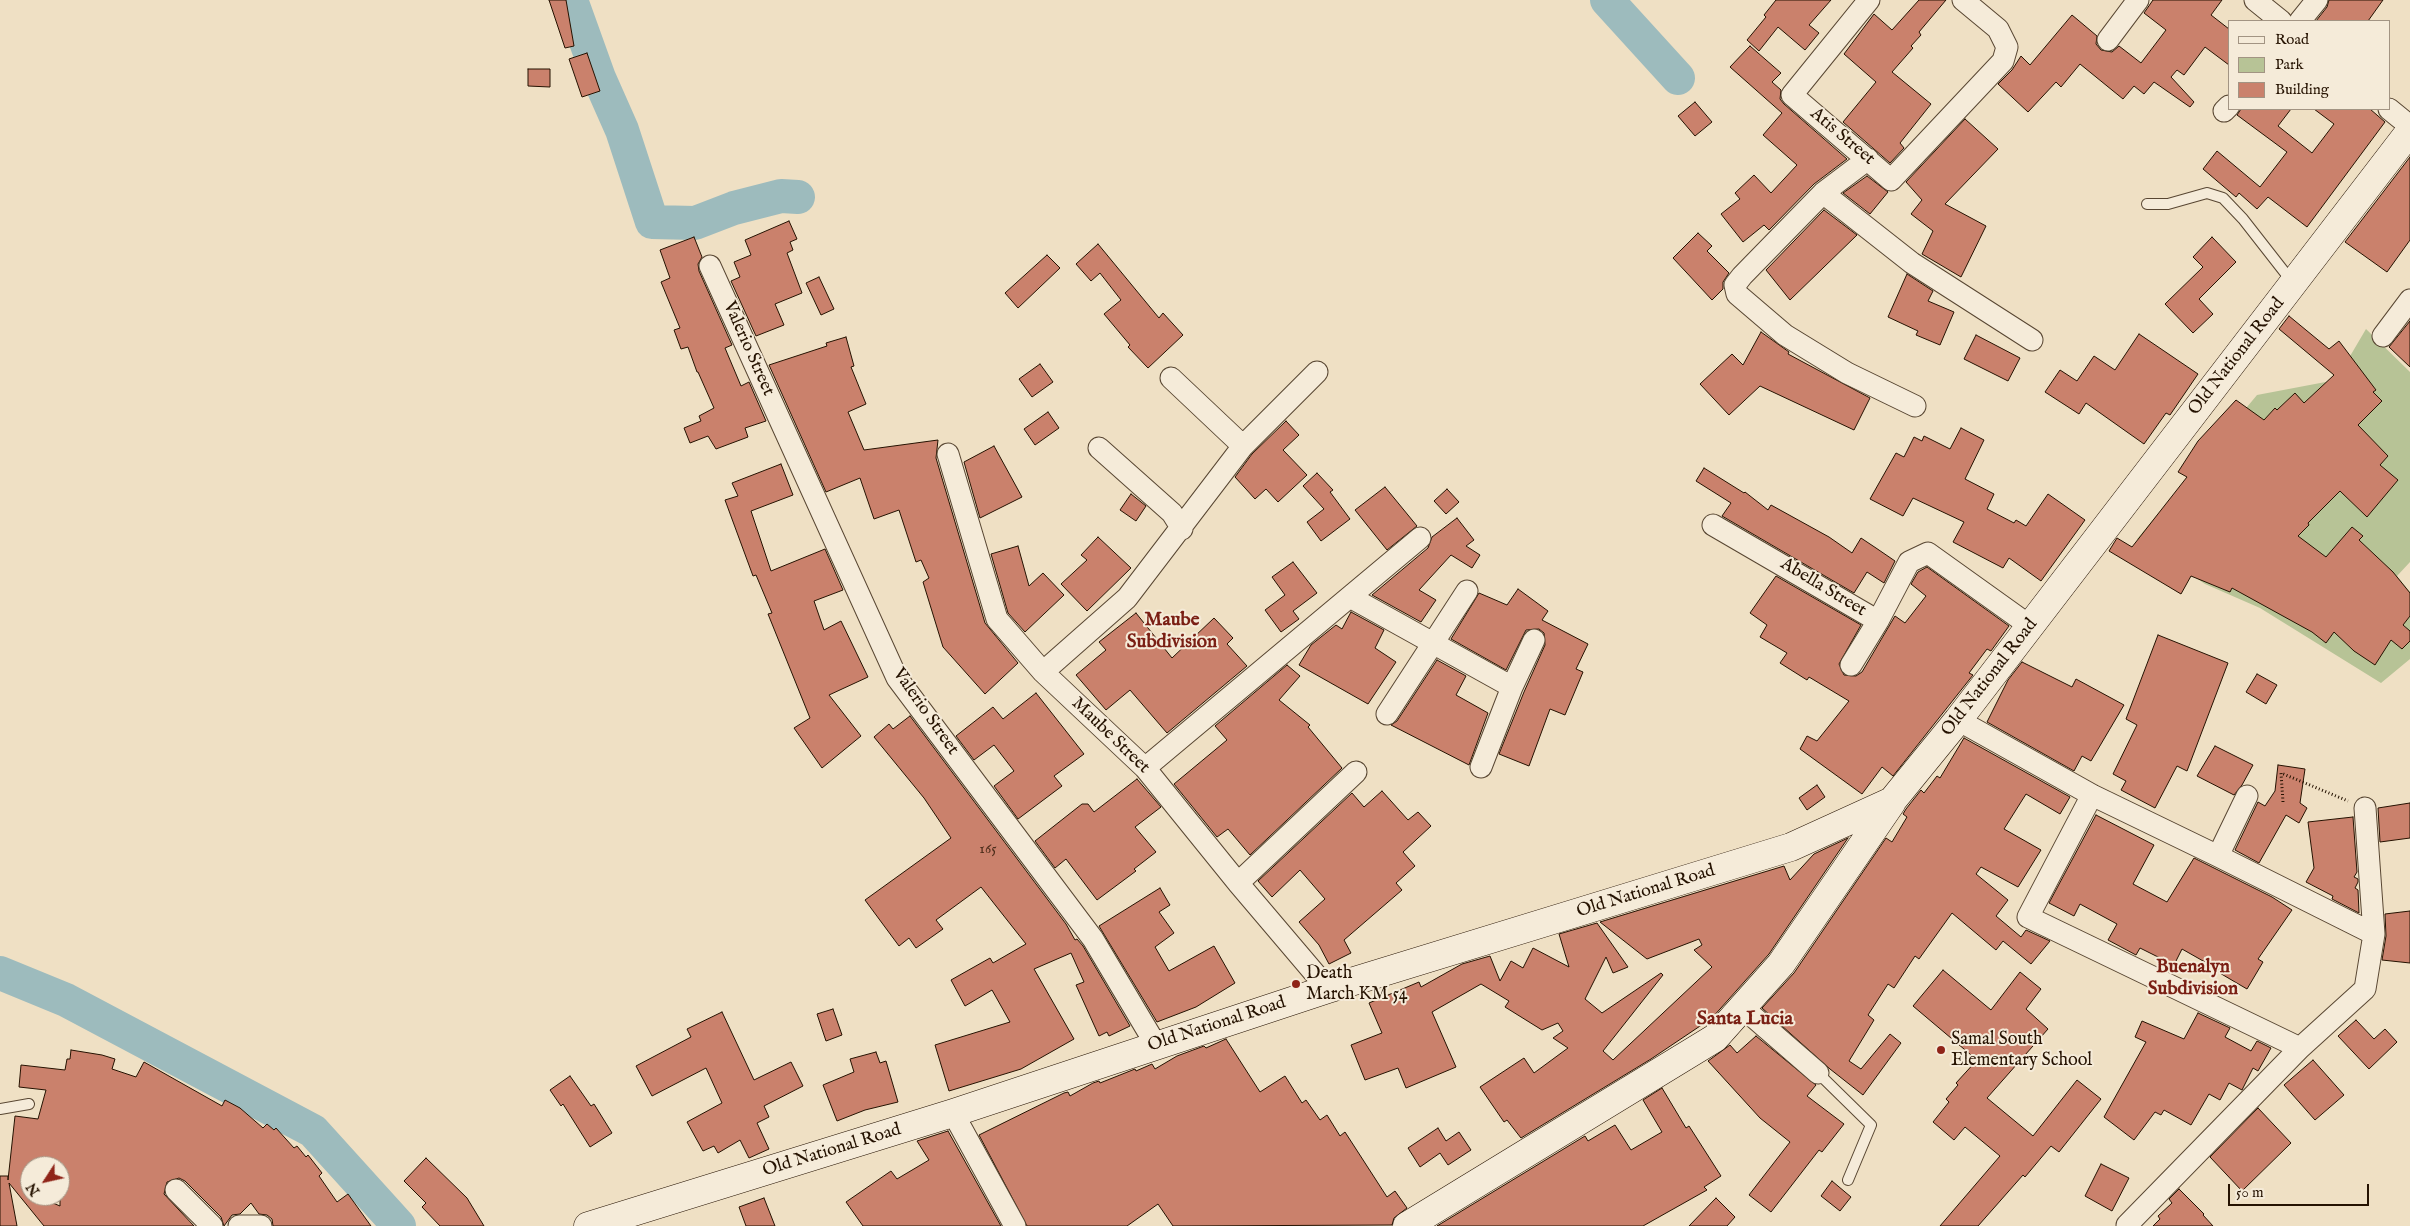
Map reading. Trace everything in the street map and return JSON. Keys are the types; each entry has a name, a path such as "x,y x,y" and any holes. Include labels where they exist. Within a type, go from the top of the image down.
{"main road":[{"name":"Old National Road","path":"588,1226 953,1113 1328,989 1791,847 1892,801 1958,720 2410,131"},
{"path":"1407,1226 1715,1038 1781,964 1892,801"}],"street":[{"name":"Atis Street","path":"1869,0 1792,95 1891,180 2003,61 2006,47 1998,28 1963,0"},
{"path":"2108,40 2138,0"},
{"path":"2255,0 2280,20"},
{"path":"2301,20 2317,0"},
{"path":"2390,110 2410,126"},
{"path":"1868,159 1823,193 1742,276 1736,285 1737,294 1785,335 1847,373 1915,406"},
{"path":"1823,193 1912,263 2032,340"},
{"name":"Valerio Street","path":"710,266 897,678 1094,939 1156,1045"},
{"path":"2383,336 2410,300"},
{"path":"1043,672 1127,598 1182,529 1243,446 1317,372"},
{"path":"1170,378 1243,446"},
{"path":"1099,448 1172,513 1182,529"},
{"name":"Maube Street","path":"948,454 997,619 1043,672 1145,768 1238,883 1328,989"},
{"name":"Abella Street","path":"1713,525 1878,621 1909,562 1928,553 2030,626"},
{"path":"1145,768 1420,538"},
{"path":"1387,714 1467,591"},
{"path":"1350,597 1512,688"},
{"path":"1851,665 1878,621"},
{"path":"1481,767 1512,688 1534,640"},
{"path":"1958,720 2092,796 2374,934"},
{"path":"1238,883 1356,772"},
{"path":"2092,796 2028,918 2300,1048"},
{"path":"2218,856 2247,796"},
{"path":"2127,1225 2300,1048 2365,989 2374,934 2365,808"},
{"path":"1742,1007 1818,1073"},
{"path":"953,1113 1015,1226"},
{"path":"176,1190 212,1226"},
{"path":"239,1226 261,1226"}],"lane":[{"path":"2147,204 2168,204 2207,193 2223,198 2243,219 2293,283"},
{"path":"1818,1073 1871,1125 1848,1180"},
{"path":"0,1109 29,1104"}],"path":[{"path":"2283,802 2281,772 2365,808"}],"green space":[{"path":"2366,329 2410,372 2410,562 2397,576 2410,592 2410,659 2381,683 2260,608 2205,584 2137,539 2257,395 2336,380"}],"building":[{"path":"549,0 566,0 574,46 565,48"},
{"path":"1776,0 1831,0 1809,25 1819,33 1805,50 1778,27 1759,51 1747,40 1766,17 1764,15"},
{"path":"1919,0 1946,0 1919,32 1921,35 1911,46 1913,48 1892,72 1931,104 1900,143 1904,148 1890,163 1843,122 1876,82 1844,54 1874,14 1892,30"},
{"path":"2153,0 2222,0 2211,15 2228,28 2228,64 2205,47 2184,75 2177,70 2171,77 2194,102 2190,107 2154,82 2144,94 2134,86 2123,99 2080,64 2061,87 2056,82 2028,112 1998,84 2012,70 2021,56 2030,65 2072,15 2097,36 2096,44 2101,50 2112,52 2119,46 2141,63 2166,30 2144,13"},
{"path":"2329,0 2383,0 2369,20 2317,20 2327,7"},
{"path":"1750,46 1781,73 1772,82 1781,90 1780,99 1784,104 1847,159 1814,184 1769,230 1764,225 1743,242 1721,214 1740,199 1735,193 1754,175 1771,193 1797,165 1763,135 1782,113 1730,67"},
{"path":"587,53 600,91 582,97 569,59"},
{"path":"528,69 550,69 550,87 528,86"},
{"path":"1695,102 1712,122 1695,136 1678,116"},
{"path":"2240,110 2290,110 2278,126 2312,153 2334,124 2315,110 2371,110 2385,122 2307,227 2268,197 2257,209 2239,193 2236,197 2203,169 2217,151 2260,187 2287,152 2237,115"},
{"path":"1965,119 1998,149 1945,204 1986,226 1961,277 1922,254 1933,231 1911,214 1922,200 1906,182"},
{"path":"2410,157 2410,240 2387,272 2345,242"},
{"path":"1867,176 1888,192 1870,214 1843,193"},
{"path":"1824,210 1857,235 1790,300 1766,270"},
{"path":"789,221 797,239 790,242 793,250 787,253 802,293 775,304 784,325 756,336 731,281 740,277 734,262 751,255 745,240"},
{"path":"1698,233 1712,246 1707,251 1729,273 1723,282 1723,289 1712,300 1673,258"},
{"path":"694,237 702,257 698,264 699,271 732,345 725,348 741,386 749,382 766,421 745,428 748,437 716,449 708,436 690,443 684,428 701,421 699,416 714,408 697,372 688,347 681,349 674,330 680,328 661,282 670,278 660,250"},
{"path":"2212,237 2236,262 2199,299 2213,314 2193,333 2165,304 2203,267 2193,257"},
{"path":"1098,244 1159,318 1163,313 1183,335 1148,368 1128,347 1130,345 1104,314 1121,300 1100,273 1091,281 1076,264"},
{"path":"1047,255 1060,268 1018,308 1005,293"},
{"path":"1907,274 1933,291 1928,301 1954,312 1940,345 1916,335 1918,331 1888,317"},
{"path":"819,277 834,309 821,315 806,283"},
{"path":"2289,316 2329,349 2339,341 2376,390 2373,392 2382,401 2358,425 2388,456 2380,465 2398,480 2367,517 2340,491 2308,523 2309,525 2298,536 2326,557 2352,527 2363,536 2359,540 2393,572 2410,593 2410,616 2403,625 2410,631 2410,641 2402,649 2391,640 2375,665 2354,651 2334,632 2326,643 2312,632 2232,588 2230,592 2191,576 2181,594 2109,551 2117,538 2132,547 2187,477 2178,472 2198,441 2236,400 2264,420 2275,408 2277,410 2295,393 2304,403 2334,375 2279,329"},
{"path":"2410,321 2410,367 2389,347"},
{"path":"1761,332 1789,352 1788,354 1870,398 1854,430 1760,386 1729,415 1700,384 1732,354 1743,365"},
{"path":"2139,334 2198,374 2170,415 2166,413 2144,444 2086,403 2079,414 2045,392 2060,370 2077,381 2094,356 2115,370"},
{"path":"1976,335 2020,358 2008,381 1964,359"},
{"path":"846,337 854,366 851,367 866,404 848,412 864,450 938,440 936,458 985,623 1018,663 985,694 943,647 923,582 929,578 921,560 916,562 899,510 874,519 860,478 826,492 769,365 827,346 826,343"},
{"path":"1040,364 1053,382 1032,397 1019,379"},
{"path":"1048,412 1059,428 1035,445 1024,429"},
{"path":"1286,421 1299,435 1283,450 1307,475 1278,502 1266,489 1255,499 1235,477 1252,454"},
{"path":"1961,428 1984,440 1965,479 1994,494 1987,509 2014,523 2016,520 2026,526 2048,494 2085,520 2041,581 2009,558 2003,568 1953,542 1964,522 1913,498 1903,516 1870,499 1896,453 1904,457 1914,437 1922,441 1924,436 1950,449"},
{"path":"994,446 1022,497 980,518 964,462"},
{"path":"781,464 793,495 751,511 771,571 825,549 843,590 814,601 824,630 841,621 868,677 829,695 861,736 822,768 794,728 810,718 768,614 772,613 756,575 753,576 725,500 738,496 732,483"},
{"path":"1704,468 1745,492 1768,510 1771,505 1829,537 1852,553 1861,538 1895,561 1884,583 1867,572 1854,593 1722,516 1731,503 1696,481"},
{"path":"1317,473 1333,490 1330,492 1350,519 1321,541 1307,522 1324,509 1303,486"},
{"path":"1385,487 1417,526 1387,550 1355,510"},
{"path":"1447,489 1459,502 1446,514 1434,501"},
{"path":"1131,494 1146,506 1136,521 1120,510"},
{"path":"1457,518 1474,540 1466,546 1480,555 1472,568 1451,555 1419,590 1436,600 1421,622 1372,595 1428,548 1432,537"},
{"path":"1098,537 1131,568 1087,611 1061,584 1087,560 1081,555"},
{"path":"1018,546 1029,586 1043,573 1064,595 1025,632 1008,613 991,554"},
{"path":"1293,562 1317,593 1293,611 1299,619 1281,632 1265,610 1285,595 1272,577"},
{"path":"1927,567 2009,626 1991,651 1987,649 1969,673 1973,675 1893,776 1882,767 1862,794 1800,749 1807,736 1817,741 1849,701 1809,677 1807,680 1780,663 1787,653 1760,637 1767,625 1750,613 1776,576 1861,625 1839,664 1844,675 1856,676 1862,672 1895,616 1905,623 1926,596 1911,584 1918,572"},
{"path":"1518,589 1548,611 1542,620 1588,644 1576,669 1583,672 1565,715 1550,709 1529,766 1499,754 1545,645 1544,633 1539,629 1526,630 1506,670 1451,639 1479,593 1507,605"},
{"path":"1351,612 1384,630 1375,648 1396,662 1368,704 1299,665 1311,645 1336,625 1342,629"},
{"path":"1136,613 1172,658 1214,618 1233,638 1227,644 1247,666 1167,733 1130,690 1106,710 1076,675 1106,650 1099,642"},
{"path":"2158,635 2228,663 2187,771 2177,766 2155,808 2121,790 2126,781 2113,774 2137,725 2126,719"},
{"path":"1437,660 1466,676 1456,695 1488,713 1469,765 1391,725 1397,721"},
{"path":"2022,662 2072,687 2076,679 2124,705 2091,761 2082,756 2074,771 1987,722 2008,680"},
{"path":"1287,665 1300,676 1279,700 1310,725 1308,727 1342,768 1250,855 1228,829 1217,837 1174,784 1227,740 1215,726"},
{"path":"2257,674 2277,685 2266,704 2246,692"},
{"path":"1036,693 1084,754 1054,776 1062,786 1018,819 994,786 1014,771 994,745 974,760 956,736 993,707 1003,719"},
{"path":"910,716 1066,924 1075,940 1077,939 1083,946 1130,1026 1109,1036 1107,1032 1099,1036 1076,985 1084,982 1071,953 1034,969 1074,1039 1021,1069 949,1091 935,1045 1010,1022 992,990 965,1006 951,980 990,958 993,963 1026,944 981,887 936,920 943,929 916,948 909,938 899,946 865,900 951,838 924,798 874,737 889,724 893,729"},
{"path":"1964,738 2070,797 2060,814 2026,794 2004,829 2041,850 2018,887 1981,867 1976,874 2008,900 1996,916 2021,937 2026,930 2050,941 2031,964 2003,941 1996,950 1952,913 1919,959 1915,956 1894,988 1888,984 1868,1015 1874,1020 1849,1061 1861,1069 1890,1034 1901,1043 1863,1095 1830,1069 1762,1008 1794,973 1886,838 1892,842 1907,817 1903,814 1906,809 1921,790 1924,793 1937,776 1940,778"},
{"path":"2215,746 2253,765 2234,795 2197,776"},
{"path":"2278,765 2305,769 2300,803 2307,808 2299,823 2286,815 2259,863 2235,850 2258,802 2265,806 2275,791"},
{"path":"1137,779 1161,807 1135,827 1156,852 1134,869 1136,871 1097,900 1066,859 1055,868 1035,841 1082,804 1088,804 1094,812"},
{"path":"1817,785 1825,797 1807,810 1799,798"},
{"path":"1382,791 1408,820 1418,812 1431,826 1403,852 1415,866 1396,883 1402,890 1344,940 1351,953 1329,964 1319,945 1299,922 1325,899 1300,870 1272,897 1258,881 1352,793 1364,807"},
{"path":"2410,803 2410,838 2380,842 2378,808"},
{"path":"2096,815 2154,845 2133,884 2167,902 2194,858 2272,897 2292,910 2258,959 2263,962 2247,989 2218,972 2219,970 2182,949 2174,965 2140,948 2136,955 2108,940 2117,924 2080,904 2074,916 2049,903"},
{"path":"2353,817 2357,872 2354,877 2358,879 2355,888 2358,890 2359,913 2332,899 2333,896 2306,882 2314,868 2308,822"},
{"path":"1848,838 1769,954 1712,1018 1651,1059 1521,1138 1507,1120 1504,1122 1480,1087 1524,1058 1534,1073 1568,1048 1553,1038 1563,1031 1558,1023 1542,1030 1505,1007 1509,1001 1481,984 1432,1012 1456,1067 1406,1088 1398,1068 1365,1080 1351,1045 1382,1033 1369,1003 1419,982 1421,987 1462,964 1490,956 1500,981 1511,961 1523,968 1533,948 1569,967 1559,934 1597,923 1628,967 1613,973 1606,957 1585,999 1602,1013 1661,973 1663,975 1603,1051 1613,1060 1712,967 1694,950 1702,945 1699,939 1647,959 1600,922 1784,866 1790,880 1814,854"},
{"path":"1160,888 1170,905 1159,912 1174,933 1155,947 1169,971 1214,946 1235,983 1196,1007 1157,1022 1099,926"},
{"path":"2410,911 2410,963 2382,960 2386,936 2385,914"},
{"path":"1943,970 1991,1010 2020,972 2041,989 2026,1009 2048,1029 1987,1098 2033,1136 2077,1080 2101,1099 2059,1152 2051,1146 2025,1177 2023,1175 1978,1226 1940,1226 2000,1156 1965,1127 1954,1140 1933,1122 1949,1102 1946,1099 1958,1085 1956,1083 1977,1060 1913,1006"},
{"path":"833,1009 842,1035 826,1041 817,1014"},
{"path":"722,1012 754,1080 791,1062 803,1086 764,1106 769,1117 757,1123 769,1149 749,1158 740,1140 718,1153 714,1146 703,1151 687,1122 722,1103 706,1068 652,1096 636,1066 691,1037 687,1029"},
{"path":"2198,1013 2230,1028 2225,1037 2251,1051 2257,1041 2271,1048 2258,1071 2253,1068 2242,1090 2229,1083 2220,1100 2209,1094 2191,1125 2164,1110 2161,1115 2155,1112 2134,1140 2104,1117 2146,1042 2135,1037 2142,1021 2184,1039"},
{"path":"2356,1020 2374,1039 2385,1029 2397,1042 2369,1069 2338,1036"},
{"path":"1756,1036 1816,1085 1807,1096 1844,1124 1822,1152 1819,1150 1771,1212 1749,1195 1790,1142 1760,1118 1708,1061 1730,1045 1737,1053"},
{"path":"1226,1039 1260,1092 1285,1076 1302,1103 1306,1100 1320,1120 1327,1115 1340,1136 1345,1132 1387,1197 1395,1191 1407,1208 1394,1218 1392,1225 1173,1226 1158,1204 1127,1226 1027,1226 979,1135 1064,1093 1068,1092 1070,1096 1093,1083 1099,1081 1100,1083 1152,1064 1155,1069 1177,1056 1204,1046 1206,1048"},
{"path":"71,1050 102,1055 115,1059 112,1069 136,1077 144,1062 222,1106 225,1100 240,1108 263,1128 267,1124 274,1130 276,1128 294,1148 297,1146 306,1157 308,1155 322,1173 319,1176 337,1202 348,1194 371,1226 273,1226 272,1219 267,1215 259,1214 251,1203 240,1214 232,1215 224,1226 221,1217 185,1181 179,1178 167,1182 164,1194 194,1226 44,1226 28,1206 70,1206 70,1156 20,1156 20,1197 9,1183 17,1226 0,1226 0,1176 8,1176 8,1180 15,1116 38,1119 46,1090 19,1087 21,1065 65,1070 67,1059 70,1059"},
{"path":"876,1052 880,1063 886,1061 898,1102 865,1110 837,1121 823,1085 854,1072 850,1059"},
{"path":"2313,1060 2344,1095 2315,1120 2284,1085"},
{"path":"570,1076 591,1106 594,1104 612,1133 590,1147 563,1104 561,1106 550,1090"},
{"path":"1662,1088 1686,1128 1689,1126 1721,1176 1704,1187 1707,1190 1643,1226 1437,1226 1585,1136 1588,1141 1615,1125 1631,1150 1662,1132 1643,1100"},
{"path":"2258,1108 2291,1143 2242,1191 2210,1157"},
{"path":"1438,1128 1446,1141 1459,1132 1471,1150 1448,1165 1440,1153 1420,1167 1408,1148"},
{"path":"948,1131 1001,1226 863,1226 846,1202 891,1171 897,1179 929,1160 917,1141"},
{"path":"426,1158 467,1198 484,1226 440,1226 422,1207 426,1203 404,1181"},
{"path":"2101,1164 2129,1178 2112,1211 2085,1196"},
{"path":"1832,1181 1851,1197 1840,1211 1821,1196"},
{"path":"2179,1189 2213,1226 2153,1226 2160,1219 2158,1216 2172,1203 2169,1199"},
{"path":"764,1198 775,1226 746,1226 739,1207"},
{"path":"1716,1198 1735,1217 1727,1226 1689,1226"}],"waterway":[{"path":"571,0 599,78 622,130 652,222 695,223 734,208 781,196 798,197"},
{"path":"1607,0 1678,78"},
{"path":"0,973 66,1000 313,1131 399,1226"}],"place":[{"name":"Death March KM 54","path":"1296,984"},
{"name":"Samal South Elementary School","path":"1941,1050"}],"district":[{"name":"Maube Subdivision","path":"1172,632"},
{"name":"Buenalyn Subdivision","path":"2193,979"},
{"name":"Santa Lucia","path":"1745,1020"}]}
